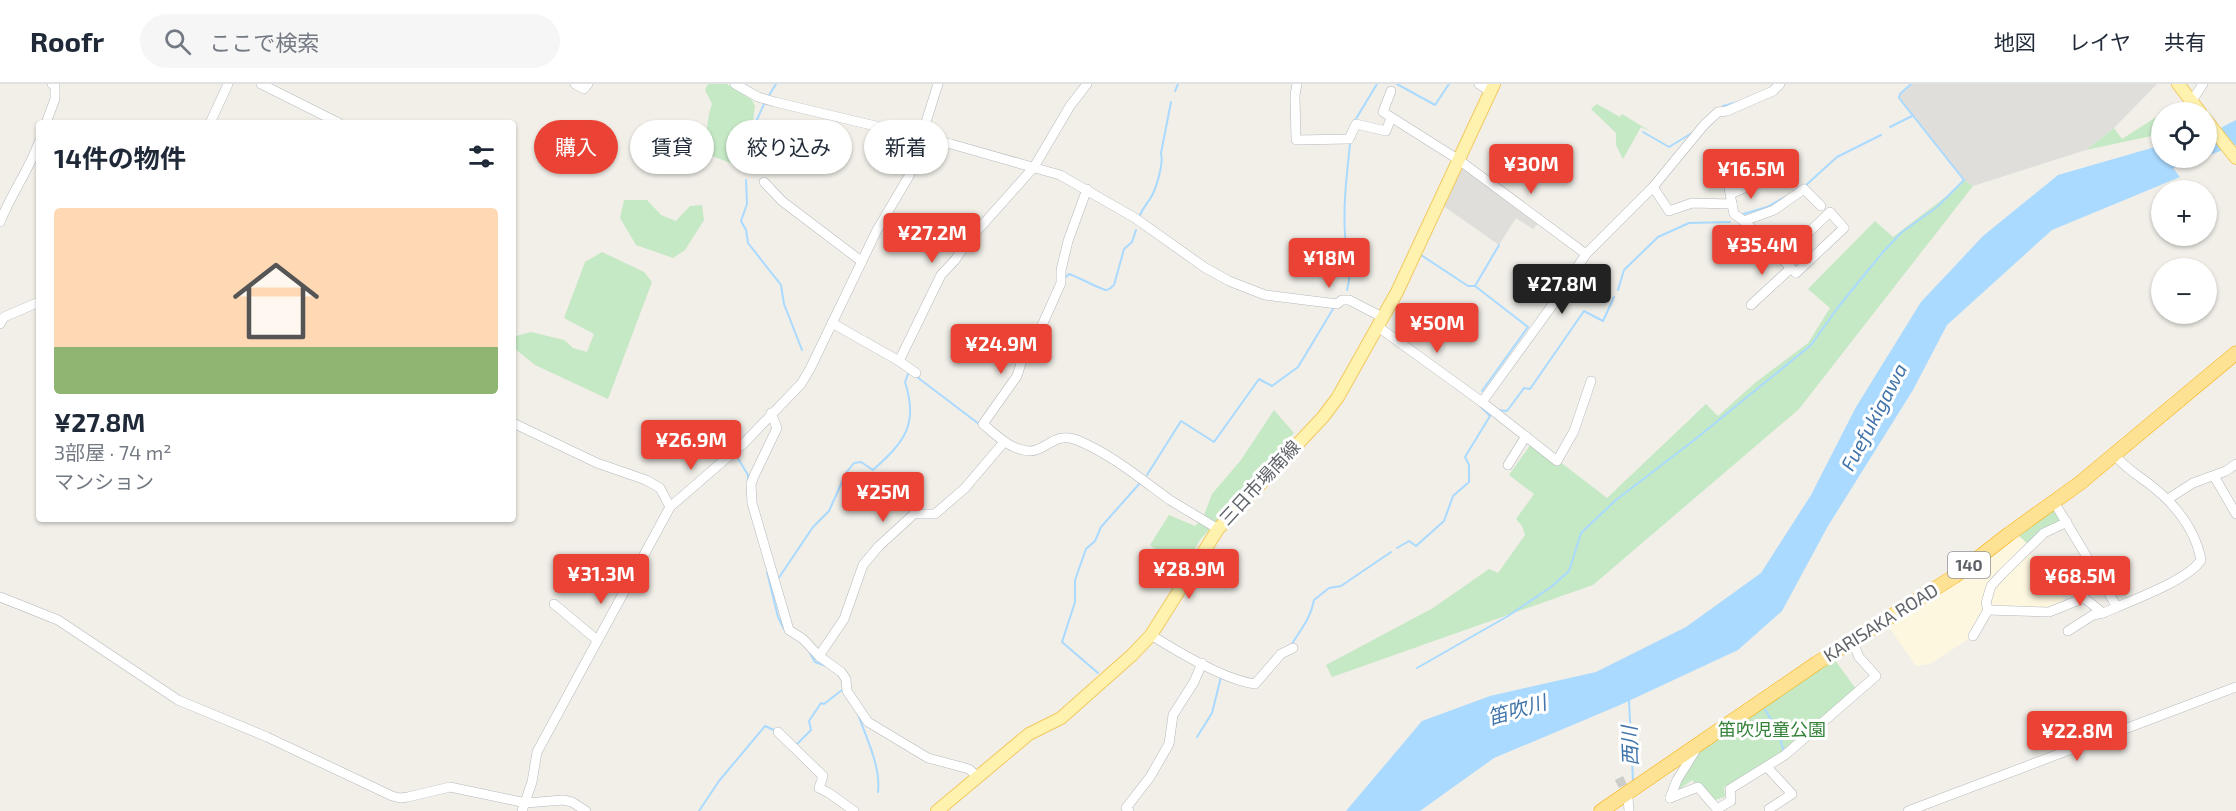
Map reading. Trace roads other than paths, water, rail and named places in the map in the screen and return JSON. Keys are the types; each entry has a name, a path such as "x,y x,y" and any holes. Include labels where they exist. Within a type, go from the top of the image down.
{"highway":[{"name":"KARISAKA ROAD","path":"1601,811 1630,794 1689,750 1852,640 1954,576 2115,455 2236,353"}],"main road":[{"path":"2178,84 2191,102"},
{"name":"三日市場南線","path":"941,810 1029,734 1060,718 1132,655 1151,635 1218,529 1323,417 1338,397 1397,292 1493,88"},
{"path":"2217,134 2236,158"}],"street":[{"path":"47,120 55,99 55,86 52,84"},
{"path":"211,120 228,84"},
{"path":"261,84 333,120"},
{"path":"575,84 584,89 588,84"},
{"path":"735,84 758,97 864,123"},
{"path":"927,120 938,84"},
{"path":"899,361 941,274 1034,167 1070,106 1087,84"},
{"path":"1297,84 1295,95 1296,140 1349,139 1356,124 1386,131 1392,118"},
{"path":"1479,84 1493,88"},
{"path":"1482,402 1551,307 1586,254 1653,187 1704,125 1719,112 1728,111 1773,91 1780,84"},
{"path":"2191,102 2203,84"},
{"path":"1391,91 1383,112 1459,160 1586,254"},
{"path":"948,144 1060,175 1135,218 1204,267 1229,281 1265,295 1337,304 1342,300 1349,300 1557,461 1574,431 1592,381"},
{"path":"0,222 10,196 24,176 36,149"},
{"path":"1726,172 1734,214 1744,221 1796,273 1844,228 1830,212 1782,258"},
{"path":"524,807 537,752 670,507 744,443 801,384 877,230 910,174"},
{"path":"764,182 782,201 861,261"},
{"path":"1653,187 1669,211 1692,203 1732,199 1760,182"},
{"path":"1087,189 1068,241 1061,270 1061,283 1035,341 1023,357 1017,376 983,424 1004,442 1028,451 1034,451 1053,439 1074,439 1101,452 1218,529"},
{"path":"1744,221 1774,210 1804,189 1821,206"},
{"path":"1751,305 1791,268"},
{"path":"1,318 36,304"},
{"path":"832,322 916,373"},
{"path":"771,413 777,428 751,484 752,503 789,630 841,672 846,679 847,691 868,722 928,758 969,770 978,777"},
{"path":"516,424 597,463 646,480 660,488 670,507"},
{"path":"1508,465 1526,436"},
{"path":"819,656 844,619 863,565 879,546 914,514 935,514 965,488 1004,442"},
{"path":"2068,631 2093,615 2103,613 2172,582 2198,565 2201,560 2199,548 2178,511 2168,499 2125,466 2115,455"},
{"path":"2168,499 2193,483 2214,476 2236,464"},
{"path":"2214,476 2236,514"},
{"path":"2054,502 2117,607"},
{"path":"1989,610 1986,603 1991,586 2044,533 2067,522"},
{"path":"0,597 58,620 178,700 267,737 392,796 408,797 450,787 524,807 562,800 572,802 586,811"},
{"path":"1989,610 2049,612 2084,598 2103,613"},
{"path":"554,604 597,640"},
{"path":"1973,636 1989,610"},
{"path":"1151,635 1202,663 1245,683 1255,684 1281,654 1293,648"},
{"path":"1689,750 1695,751 1677,780 1670,798 1698,787 1717,809 1731,801 1730,789 1785,755 1876,676 1859,657 1852,640"},
{"path":"1129,811 1126,808 1150,777 1169,744 1173,715 1194,682 1202,663"},
{"path":"1908,811 2236,687"},
{"path":"778,732 823,776 819,788 854,811"},
{"path":"1767,767 1792,794 1769,808"},
{"path":"1629,811 1630,794"}],"water":[{"path":"2236,120 2236,145 2217,152 2217,130"},
{"path":"2151,148 2151,168 2173,168 2180,177 2173,180 2151,180 2151,189 2052,230 1947,325 1913,390 1828,526 1782,611 1738,650 1620,705 1494,758 1420,811 1346,811 1422,721 1490,696 1596,672 1686,627 1761,573 1811,495 1856,407 1921,302 1983,236 2058,175"}],"waterway":[{"path":"768,97 776,84"},
{"path":"1175,91 1178,84"},
{"path":"1354,122 1377,84"},
{"path":"1397,84 1435,105 1449,84"},
{"path":"1417,668 1508,616 1551,587 1569,571 1581,533 1616,500 1811,345 1883,252 1902,232 1937,207 1964,180 1899,98 1900,94 1911,84"},
{"path":"757,120 765,102"},
{"path":"1140,215 1152,195 1159,176 1171,102"},
{"path":"1723,106 1738,102"},
{"path":"1890,127 1912,116"},
{"path":"1643,132 1669,147 1692,133"},
{"path":"1805,186 1837,157 1881,135"},
{"path":"1347,290 1349,269 1345,211 1350,144"},
{"path":"746,180 747,204 741,221 746,230 748,243 781,285 784,304 802,350"},
{"path":"1740,215 1767,207 1785,197"},
{"path":"1618,290 1624,270 1658,237 1689,223 1730,222"},
{"path":"1065,278 1069,274 1106,290 1109,289 1114,285 1124,249 1132,242 1136,230"},
{"path":"1482,391 1528,327 1475,286 1499,245"},
{"path":"1418,253 1468,286 1475,286"},
{"path":"1497,410 1507,411 1524,388 1530,389 1584,311 1603,321 1614,297"},
{"path":"1147,475 1181,421 1214,442 1259,379 1272,386 1298,367 1333,309"},
{"path":"778,579 813,527 829,511 846,473 854,463 861,462 873,470 893,450 906,432 910,410 905,382 908,374"},
{"path":"917,377 979,424"},
{"path":"1397,548 1409,541 1416,546 1444,521 1453,496 1469,482 1469,465 1465,457 1490,416 1481,407"},
{"path":"736,455 748,475 748,482"},
{"path":"1098,673 1062,642 1075,602 1075,580 1086,549 1095,541 1101,527 1140,483"},
{"path":"1292,644 1308,618 1314,600 1329,588 1341,586 1391,552"},
{"path":"767,572 778,617 784,629"},
{"path":"810,653 815,662 826,666"},
{"path":"1197,737 1212,713 1221,677"},
{"path":"797,744 811,730 809,721 821,703 824,704 842,690"},
{"name":"西川","path":"1629,700 1633,781"},
{"path":"1763,706 1778,731 1784,752"},
{"path":"858,714 875,762 878,792"},
{"path":"699,811 719,781 765,726 776,731"}],"tunnel":[{"path":"1619,778 1628,797"}],"water label":[{"name":"Fuefukigawa","path":"1874,417"},
{"name":"笛吹川","path":"1517,710"}],"park label":[{"name":"笛吹児童公園","path":"1772,730"}]}
